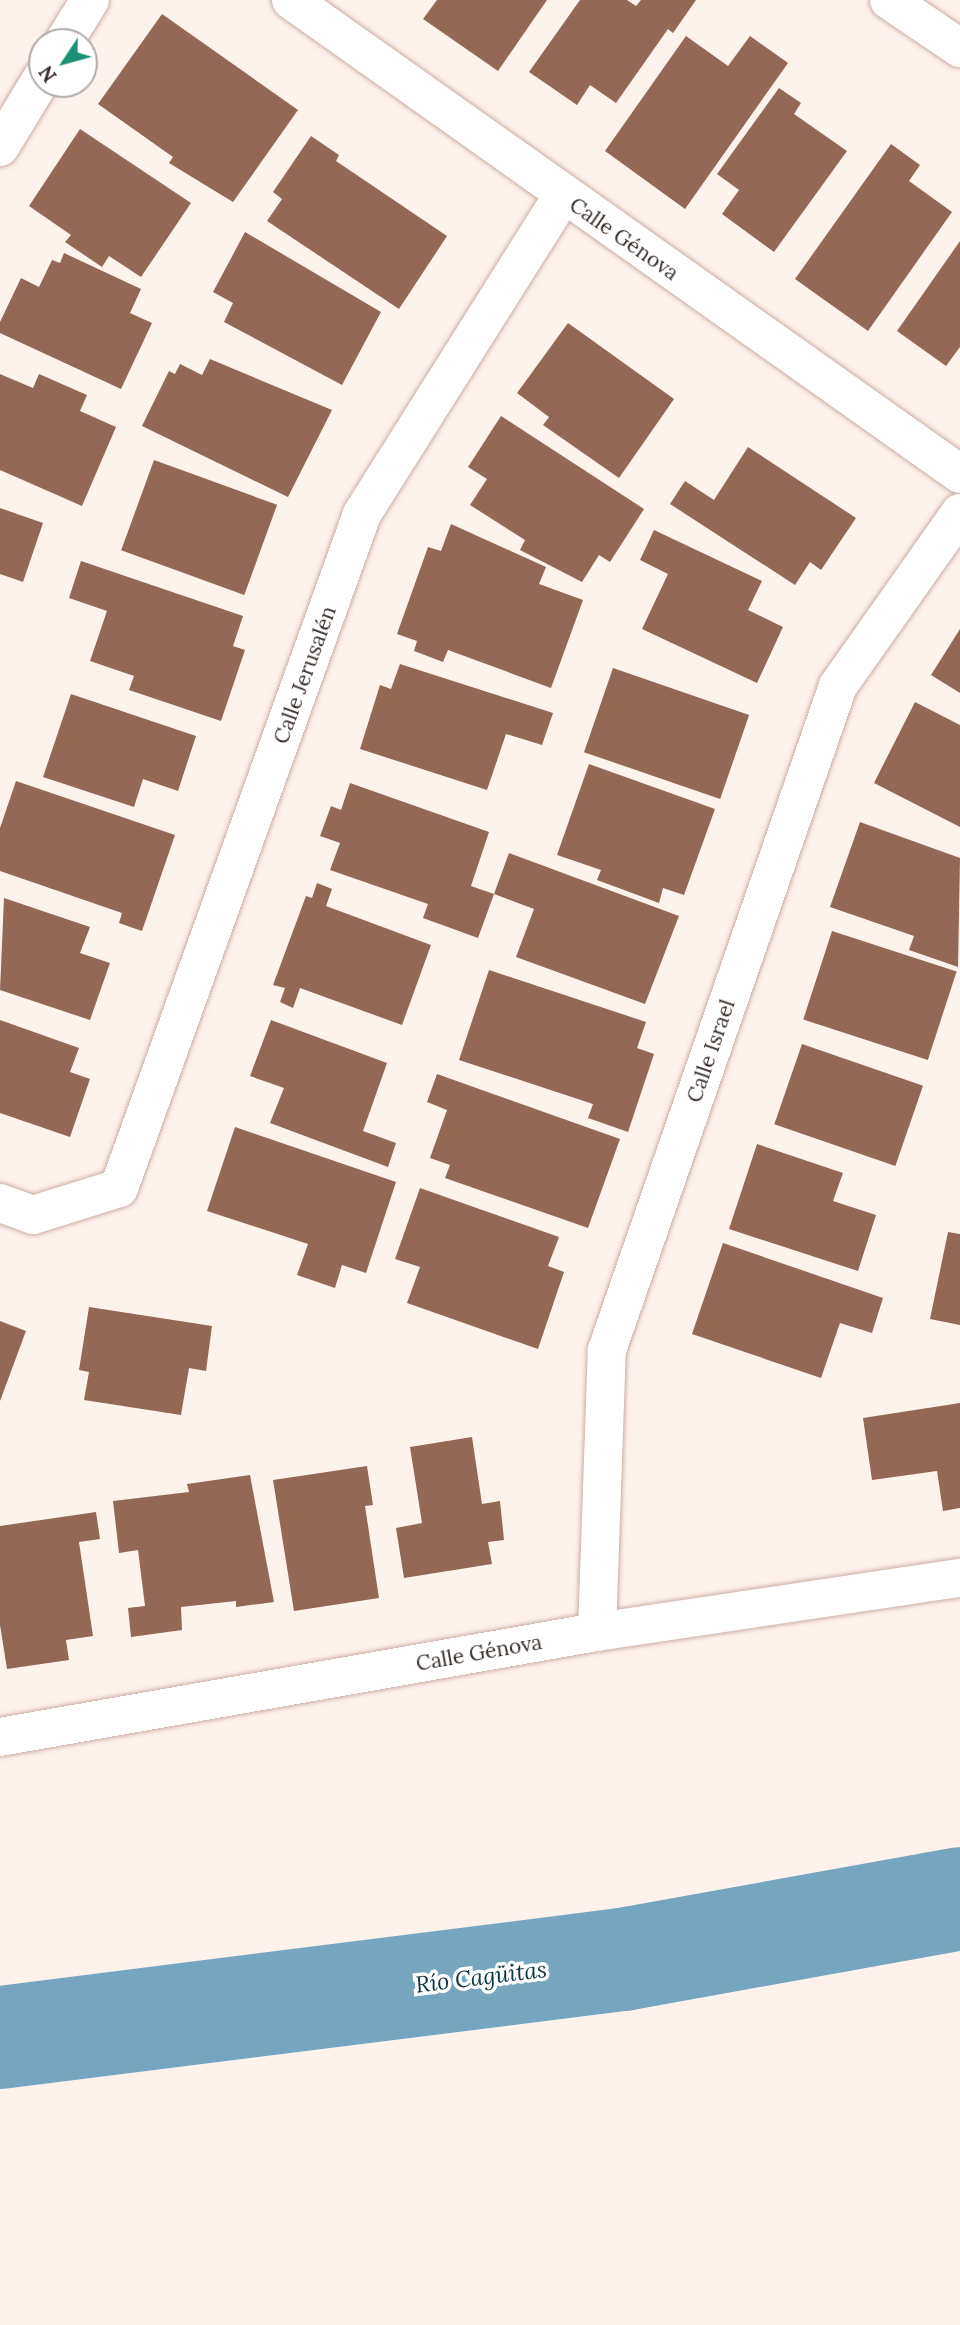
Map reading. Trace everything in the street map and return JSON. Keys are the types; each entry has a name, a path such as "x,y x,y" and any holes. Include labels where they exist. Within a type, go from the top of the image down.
{"street":[{"path":"73,28 90,0"},
{"name":"Calle Génova","path":"291,0 562,196 960,474"},
{"path":"889,0 960,48"},
{"path":"0,147 30,98"},
{"name":"Calle Jerusalén","path":"0,1203 33,1215 119,1188 362,514 562,196"},
{"name":"Calle Israel","path":"597,1632 607,1350 838,686 960,513"},
{"name":"Calle Génova","path":"0,1737 597,1632 960,1578"}],"building":[{"path":"437,0 547,0 498,71 423,19"},
{"path":"580,0 627,0 636,6 641,0 696,0 673,33 668,29 616,103 590,85 577,105 529,72"},
{"path":"162,14 298,110 233,202 169,163 173,157 98,104"},
{"path":"686,36 728,66 750,36 788,63 685,209 605,151"},
{"path":"779,88 801,103 794,114 847,151 774,252 722,214 739,190 717,174"},
{"path":"80,129 191,203 141,277 109,256 102,267 65,242 71,235 29,206"},
{"path":"311,136 339,155 336,161 447,236 399,309 267,221 282,199 273,192"},
{"path":"891,144 920,165 909,181 952,212 868,331 795,279"},
{"path":"245,232 381,312 342,385 224,322 233,303 213,292"},
{"path":"960,241 960,347 946,366 897,331"},
{"path":"64,253 141,289 130,313 152,323 121,389 0,333 0,322 21,278 39,287 52,260 60,263"},
{"path":"568,323 674,399 619,478 543,425 549,417 517,393"},
{"path":"210,359 332,410 288,497 142,426 169,371 175,374 180,364 202,375"},
{"path":"0,374 33,388 39,374 87,395 80,411 116,427 82,506 0,470"},
{"path":"501,416 644,509 610,562 599,555 582,582 520,550 525,540 470,505 487,479 468,467"},
{"path":"748,447 856,518 821,570 810,562 795,585 670,504 685,481 714,500"},
{"path":"154,460 277,505 244,595 121,550"},
{"path":"0,508 43,523 23,582 0,574"},
{"path":"451,524 546,567 539,584 583,600 551,688 448,650 443,662 414,651 417,641 397,634 428,547 441,551"},
{"path":"654,530 762,581 748,610 783,627 757,683 642,629 668,574 640,560"},
{"path":"81,561 243,616 233,646 245,650 221,721 129,690 134,676 90,661 107,611 69,598"},
{"path":"960,629 960,693 931,675"},
{"path":"400,664 553,713 542,745 506,734 487,790 360,749 380,685 391,689"},
{"path":"613,668 749,715 720,799 584,752"},
{"path":"71,694 196,736 178,791 143,779 134,807 43,777"},
{"path":"915,702 960,725 960,827 874,783"},
{"path":"589,764 715,809 684,895 663,888 659,903 597,880 601,870 557,855"},
{"path":"16,781 175,835 142,931 119,923 122,913 0,871 0,828"},
{"path":"350,783 489,832 471,886 494,894 478,938 423,918 428,904 330,870 340,843 320,836 331,806 341,810"},
{"path":"860,822 960,858 958,967 909,950 914,936 830,907"},
{"path":"509,853 679,916 645,1004 516,957 534,909 494,894"},
{"path":"317,883 332,889 326,906 431,945 402,1025 300,988 293,1008 280,1002 285,988 273,985 306,896 312,898"},
{"path":"4,898 90,927 80,953 110,963 90,1020 0,990"},
{"path":"832,931 957,971 928,1060 803,1019"},
{"path":"489,970 646,1022 637,1048 654,1054 628,1132 588,1118 593,1104 459,1060"},
{"path":"0,1020 79,1048 70,1072 90,1079 70,1137 0,1113"},
{"path":"271,1020 387,1063 363,1131 396,1143 388,1167 270,1123 284,1088 250,1076"},
{"path":"802,1044 923,1086 895,1166 774,1124"},
{"path":"437,1074 620,1139 588,1228 445,1178 450,1165 430,1158 447,1110 427,1102"},
{"path":"235,1127 396,1182 366,1273 342,1265 335,1288 297,1275 308,1244 207,1211"},
{"path":"757,1144 843,1173 833,1201 876,1215 858,1271 729,1229"},
{"path":"420,1188 559,1237 548,1266 564,1272 538,1349 407,1303 420,1267 395,1259"},
{"path":"948,1232 960,1234 960,1325 930,1319"},
{"path":"723,1243 883,1298 872,1333 840,1323 821,1378 692,1334"},
{"path":"89,1307 212,1326 206,1371 189,1368 181,1415 84,1400 89,1372 79,1370"},
{"path":"0,1321 26,1331 0,1401"},
{"path":"960,1403 960,1508 943,1511 937,1471 872,1480 863,1418"},
{"path":"472,1437 482,1504 500,1501 504,1540 488,1542 492,1564 404,1578 396,1528 422,1523 410,1447"},
{"path":"367,1466 373,1505 365,1506 379,1598 294,1611 273,1480"},
{"path":"250,1475 274,1602 236,1607 236,1601 181,1607 182,1630 131,1637 128,1608 145,1606 138,1550 119,1553 113,1501 189,1492 187,1484"},
{"path":"96,1512 100,1539 79,1542 93,1636 66,1640 69,1660 7,1669 0,1625 0,1526"}],"waterway":[{"name":"Río Cagüitas","path":"0,2037 622,1959 960,1898"}]}
